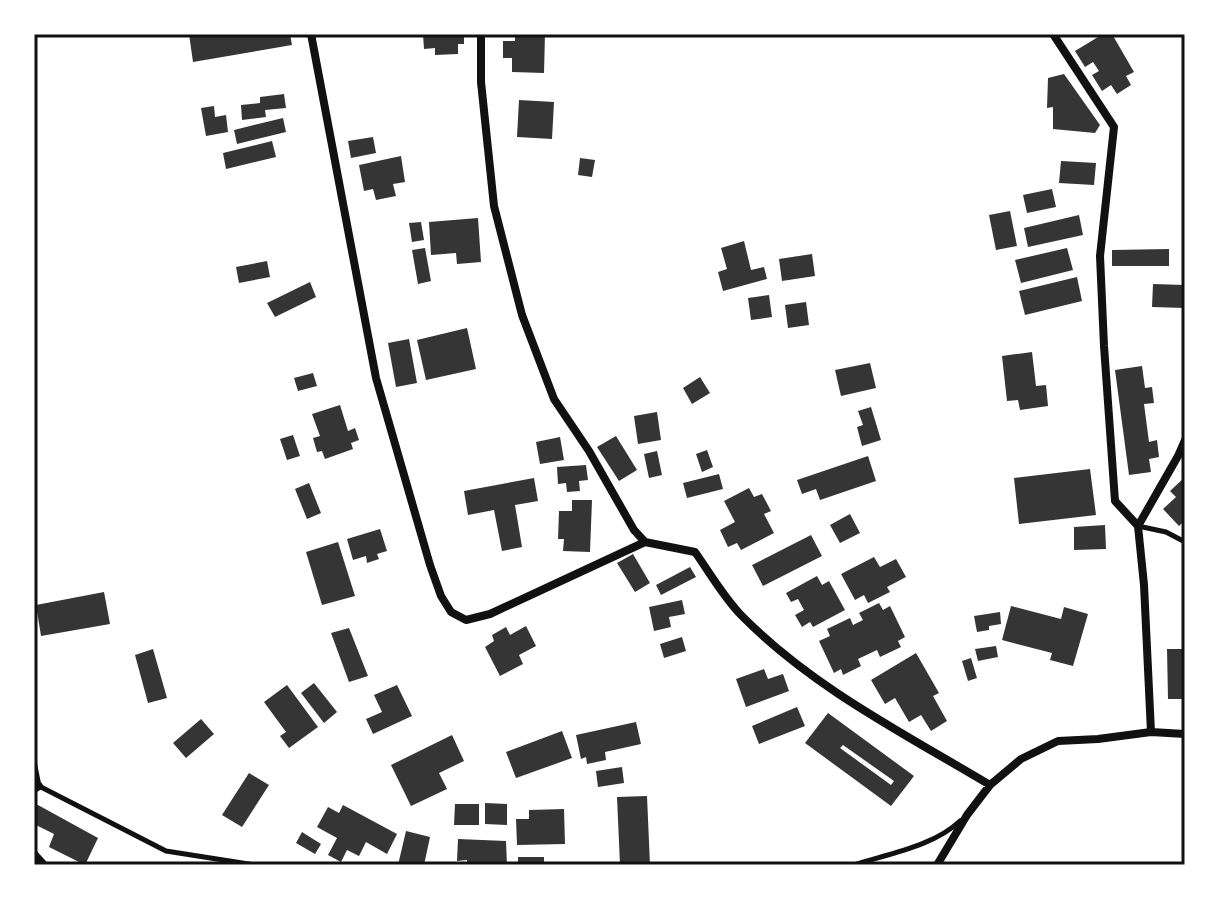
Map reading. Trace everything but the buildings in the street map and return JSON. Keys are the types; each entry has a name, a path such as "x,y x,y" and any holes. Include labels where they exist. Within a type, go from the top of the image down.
{"street":[{"path":"311,34 376,378 430,565 441,596 451,612 466,620 490,614 645,542"},
{"path":"481,34 481,82 494,206 522,315 554,399 589,451 634,530 645,542 695,552 740,614 809,674 990,785"},
{"path":"1053,34 1114,127 1100,256 1104,346 1115,501 1138,526"},
{"path":"1151,732 1138,526 1185,440"},
{"path":"937,865 967,815 990,785 1021,759 1058,741 1151,732 1185,734"},
{"path":"34,854 44,865"}],"lane":[{"path":"1138,526 1166,532 1185,542"},
{"path":"34,761 36,788 166,851 255,865"},
{"path":"854,865 936,838 967,815"}]}
